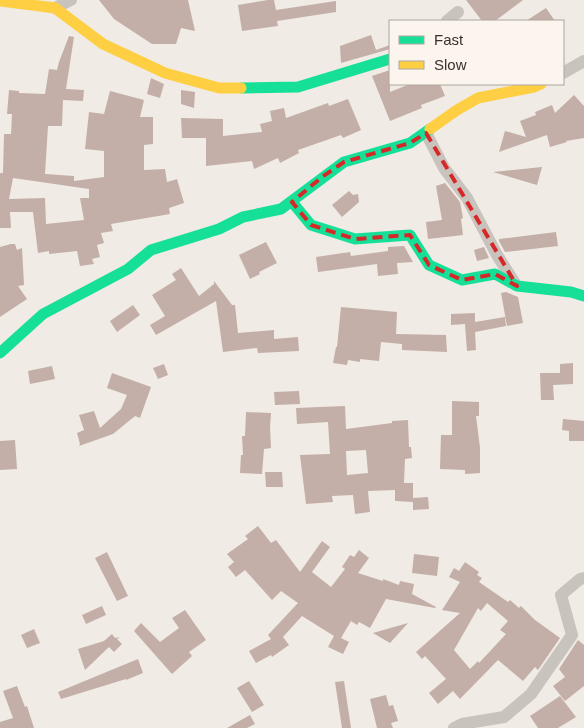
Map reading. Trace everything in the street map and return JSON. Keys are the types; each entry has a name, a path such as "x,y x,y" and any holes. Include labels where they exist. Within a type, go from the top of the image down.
{"street":[{"path":"55,8 71,0"},
{"path":"0,1 55,8 103,44 166,73 218,88 298,87 389,59"},
{"path":"448,20 458,12"},
{"path":"564,72 584,61"},
{"path":"0,353 42,314 80,296 128,269 151,250 219,229 243,217 281,209 344,162 410,143 457,110 478,98 518,91 538,85"},
{"path":"426,133 444,168 467,198 497,255 517,286"},
{"path":"292,202 311,226 355,239 410,235 429,265 462,280 495,274 517,286 571,292 584,296"},
{"path":"571,292 584,288"},
{"path":"454,728 462,724 504,717 531,694 572,635 561,595 580,579 584,578"}],"highlighted area":[{"path":"426,133 517,286 495,274 462,280 429,265 410,235 355,239 311,225 292,202 322,177 344,162 410,143"}],"building":[{"path":"99,0 188,0 195,31 181,28 176,44 152,44 114,19"},
{"path":"274,0 276,10 336,1 336,12 277,21 278,26 242,31 238,5"},
{"path":"466,0 523,0 496,20 481,20"},
{"path":"546,8 554,20 528,20"},
{"path":"371,35 376,50 389,45 389,49 341,63 340,46"},
{"path":"69,36 74,37 66,89 84,90 83,101 63,100 62,126 48,126 45,174 74,176 74,181 104,177 104,151 85,149 89,112 104,114 110,91 144,100 140,117 153,117 153,144 144,145 144,170 165,169 167,182 177,179 184,203 169,208 170,214 111,224 113,231 101,233 104,243 97,245 100,257 92,259 94,264 80,266 77,251 49,254 49,251 38,253 33,212 10,212 11,228 0,228 0,173 3,173 4,134 11,134 12,114 7,114 9,90 19,91 19,93 45,94 49,69 57,70","holes":["13,178 89,189 89,198 80,198 84,220 46,224 45,198 9,199"]},
{"path":"389,70 390,92 408,85 440,85 445,96 421,105 422,108 390,121 372,76"},
{"path":"151,78 164,84 160,98 147,94"},
{"path":"181,90 195,92 194,108 181,104"},
{"path":"574,95 584,106 584,138 566,141 550,147 547,135 499,152 505,131 526,137 520,121 536,115 535,112 552,105 555,113"},
{"path":"348,99 361,130 343,138 341,135 298,150 299,153 280,163 278,158 254,169 252,161 206,166 206,138 182,138 181,118 223,119 223,136 262,132 260,124 272,121 270,111 284,108 286,118 328,103 329,106"},
{"path":"542,167 537,185 493,172"},
{"path":"445,183 460,202 463,218 461,219 463,235 428,239 426,222 442,220 436,186"},
{"path":"349,191 353,195 358,194 359,202 342,217 332,205"},
{"path":"556,232 558,246 505,252 499,241 499,239"},
{"path":"266,242 277,263 250,279 239,255"},
{"path":"15,244 17,250 22,248 24,285 18,286 27,299 0,317 0,247"},
{"path":"404,246 413,262 397,263 398,274 378,276 377,264 318,272 316,257 350,252 351,256 388,251 388,247"},
{"path":"484,247 489,258 477,261 474,250"},
{"path":"181,268 199,296 214,284 214,281 232,305 235,305 238,333 274,330 274,339 298,337 299,351 258,353 257,348 223,352 216,301 156,335 150,325 165,316 152,295 176,280 172,274"},
{"path":"506,292 518,297 523,323 507,326 501,293"},
{"path":"133,305 140,315 117,332 110,321"},
{"path":"341,307 397,312 396,334 446,335 447,352 402,350 402,344 381,342 379,361 360,359 360,362 348,360 347,365 333,363 337,347"},
{"path":"475,313 475,322 505,317 506,326 475,332 476,350 467,351 465,324 451,325 451,314"},
{"path":"573,363 573,384 553,385 554,400 541,400 540,373 560,373 560,364"},
{"path":"164,364 168,375 158,379 153,368"},
{"path":"52,366 55,379 30,384 28,371"},
{"path":"112,373 151,387 140,418 135,416 113,434 79,446 77,433 84,430 79,415 94,411 100,428 121,409 127,395 107,388"},
{"path":"299,391 300,404 275,405 274,392"},
{"path":"452,401 479,402 479,416 476,416 480,448 480,473 465,474 465,470 440,469 441,435 452,435"},
{"path":"345,406 346,429 408,420 409,447 411,447 412,458 405,459 404,483 413,483 413,498 428,497 429,509 413,510 413,502 395,501 395,490 368,491 370,512 355,514 353,495 332,496 333,502 306,504 300,455 330,454 328,422 297,424 296,408","holes":["366,450 368,473 347,475 346,451"]},
{"path":"246,412 271,413 271,448 264,449 262,474 240,473 241,455 243,455 242,436 245,436"},
{"path":"563,419 584,421 584,441 569,441 569,431 562,430"},
{"path":"15,440 17,469 0,470 0,441"},
{"path":"265,472 282,472 283,487 266,487"},
{"path":"258,526 271,543 276,540 300,572 322,541 330,547 312,572 331,587 345,569 342,567 350,555 354,557 359,550 369,558 358,573 399,585 400,581 414,584 412,594 436,607 386,599 370,628 359,622 357,625 351,621 341,638 349,642 343,654 328,647 334,636 302,616 283,637 289,645 272,657 271,655 256,663 249,651 271,639 268,635 298,603 281,591 272,600 245,570 236,577 228,567 234,562 227,554 248,539 245,536"},
{"path":"107,552 128,596 117,601 95,558"},
{"path":"414,554 439,557 437,576 412,573"},
{"path":"465,562 479,572 477,575 482,578 479,582 508,602 510,600 519,608 521,606 535,620 560,638 538,670 535,667 523,681 498,660 460,699 453,691 438,704 429,693 446,679 425,656 422,659 416,652 460,613 442,610 460,582 449,577 454,568 459,571","holes":["487,603 508,621 500,630 506,634 479,663 478,661 470,669 454,650 478,608 481,611"]},
{"path":"102,606 106,615 86,624 82,615"},
{"path":"185,610 206,640 189,652 192,656 172,674 134,631 141,623 160,642 179,628 172,618"},
{"path":"408,623 390,643 373,633"},
{"path":"34,629 40,643 27,648 21,635"},
{"path":"112,634 115,638 120,637 117,639 122,644 114,652 109,647 85,670 78,649 104,641"},
{"path":"578,640 584,645 584,686 565,701 553,686 565,677 559,669"},
{"path":"138,659 143,673 126,680 61,699 58,692"},
{"path":"249,681 264,705 252,712 237,688"},
{"path":"344,681 351,728 342,728 335,682"},
{"path":"17,686 25,707 27,706 34,728 0,728 0,722 13,718 3,691"},
{"path":"386,695 389,706 393,705 398,721 391,723 393,728 377,728 370,699"},
{"path":"560,696 576,717 558,728 538,728 530,716"},
{"path":"250,715 255,724 247,728 227,728"}],"traffic: fast":[{"path":"241,88 298,87 389,59"},
{"path":"0,353 43,314 128,269 151,250 219,229 243,217 281,209 344,162 410,143 430,129"},
{"path":"292,202 311,225 355,239 410,235 429,265 462,280 495,274 517,286 571,292 584,296"}],"traffic: slow":[{"path":"0,1 55,8 103,44 165,73 219,88 241,88"},
{"path":"430,129 478,98 539,85"}]}
